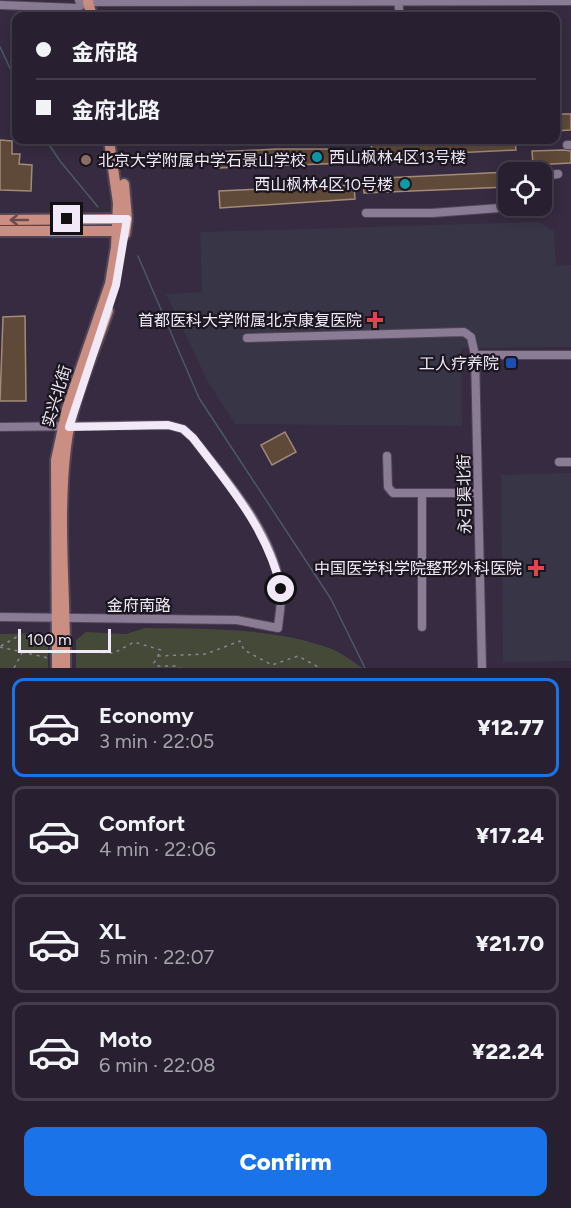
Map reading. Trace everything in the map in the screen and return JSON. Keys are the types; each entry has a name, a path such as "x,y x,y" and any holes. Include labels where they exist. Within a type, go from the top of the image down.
{"main road":[{"name":"实兴北街","path":"110,144 123,219"},
{"name":"实兴北街","path":"60,666 61,618 55,478 66,427 110,284 122,231 116,144"},
{"path":"0,220 123,219"},
{"path":"0,231 122,231"}],"street":[{"path":"0,5 76,8 85,1 571,1"},
{"path":"552,175 558,174"},
{"path":"366,213 432,213 498,208"},
{"path":"247,338 464,332 471,337 475,355 571,355"},
{"name":"永引渠北街","path":"475,355 482,668"},
{"name":"金府南路","path":"0,617 237,620 278,628 281,589 275,560 246,507 193,438 183,429 168,425 66,427"},
{"path":"0,427 66,427"},
{"path":"387,456 390,490 398,494 477,493"},
{"path":"559,462 571,462"},
{"path":"422,493 422,627"}],"path":[{"path":"0,647 20,636"},
{"path":"158,656 206,654 240,641 244,650 272,664 298,656 320,668"},
{"path":"81,651 114,653 134,642 161,650 154,663 157,666 180,668"},
{"path":"0,647 22,652 60,666"},
{"path":"14,668 22,652"}],"shaded area":[{"name":"首都医科大学附属北京康复医院","path":"539,222 554,231 556,266 571,265 571,347 461,348 462,426 235,424 207,380 166,294 202,292 200,232"},
{"name":"中国医学科学院整形外科医院","path":"571,473 571,661 503,662 501,475"}],"green space":[{"path":"145,628 240,631 287,637 332,649 363,668 76,668 76,640 86,632 126,634"},
{"path":"36,633 48,642 48,668 0,668 0,634"}],"building":[{"path":"560,114 571,114 571,130 560,131"},
{"path":"0,140 12,141 12,154 20,154 19,164 32,165 31,191 0,190"},
{"path":"371,144 515,144 516,150 372,157"},
{"path":"345,149 348,163 217,168 216,152"},
{"path":"532,151 571,151 571,163 533,162"},
{"name":"西山枫林4区10号楼","path":"498,172 498,187 364,193 363,179"},
{"path":"354,185 355,199 220,208 219,191"},
{"path":"25,316 26,401 0,401 3,317"},
{"path":"285,432 296,452 272,465 261,445"}],"waterway":[{"path":"0,47 12,72"},
{"path":"49,144 98,207"},
{"path":"138,256 199,398 331,599 365,668"}],"place":[{"name":"西山枫林4区13号楼","path":"317,157"},
{"name":"北京大学附属中学石景山学校","path":"86,160"},
{"name":"西山枫林4区10号楼","path":"405,184"},
{"name":"首都医科大学附属北京康复医院","path":"375,320"},
{"name":"工人疗养院","path":"511,363"},
{"name":"中国医学科学院整形外科医院","path":"536,568"}],"route":[{"path":"67,219 127,219 116,285 69,427 168,425 183,429 193,438 246,507 275,560 281,589"}]}
